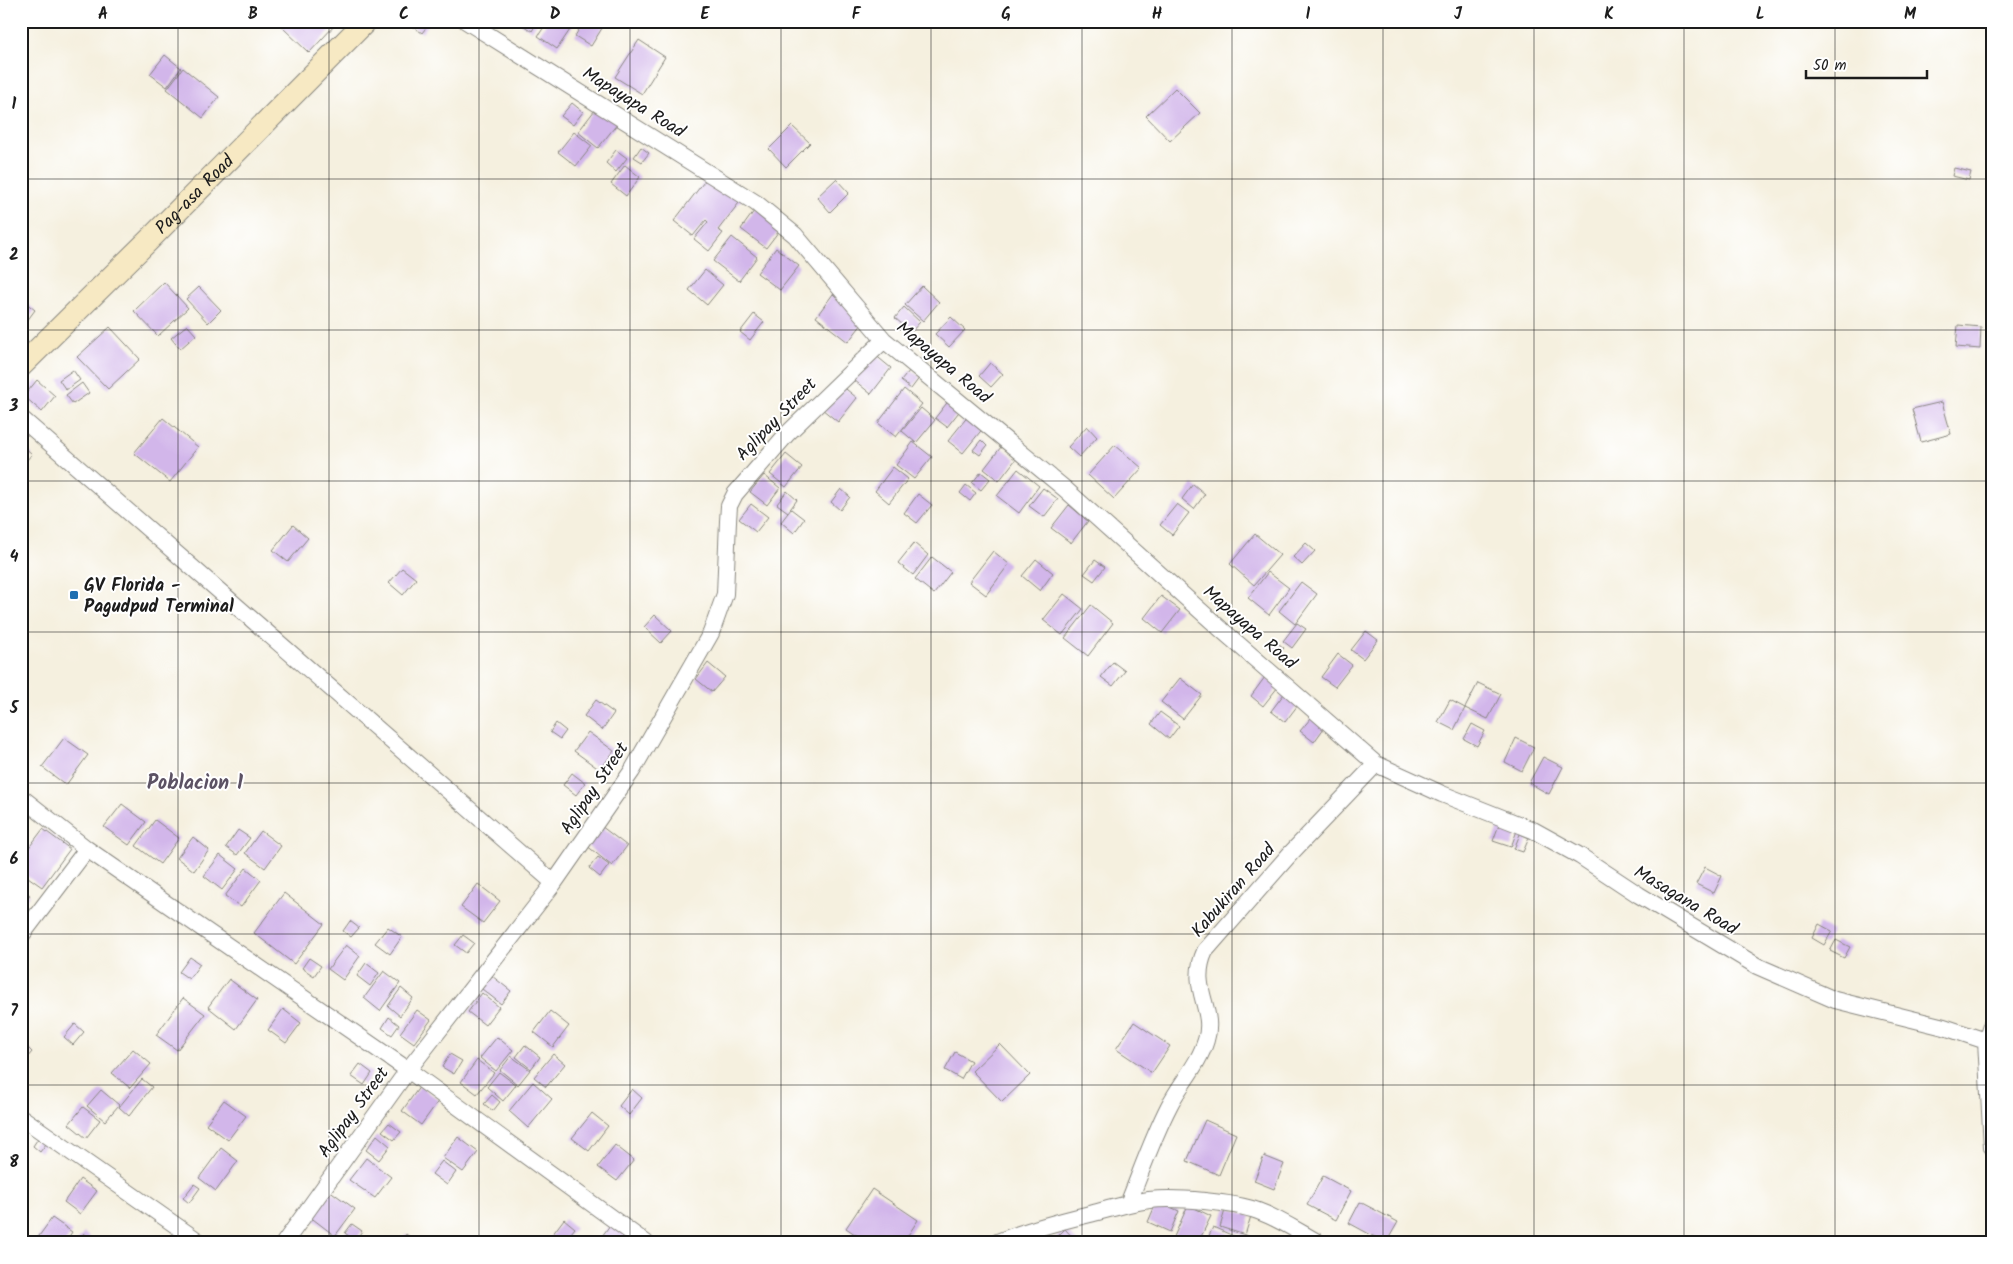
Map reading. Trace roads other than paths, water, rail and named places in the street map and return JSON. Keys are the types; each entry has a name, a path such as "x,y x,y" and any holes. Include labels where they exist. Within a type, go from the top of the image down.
{"main road":[{"name":"Pag-asa Road","path":"21,366 366,21"}],"street":[{"name":"Mapayapa Road","path":"466,21 756,203 794,235 884,340 1065,489 1223,631 1376,764"},
{"name":"Aglipay Street","path":"284,1243 408,1070 554,883 632,771 711,633 724,594 729,506 735,494 787,434 884,340"},
{"path":"21,418 554,883"},
{"name":"Masagana Road","path":"1376,764 1442,794 1534,830 1749,961 1774,974 1835,1000 1944,1027 1986,1041"},
{"name":"Kabukiran Road","path":"1128,1204 1169,1106 1202,1051 1206,1040 1208,1022 1198,976 1200,963 1205,952 1290,854 1376,764"},
{"path":"21,797 87,849 408,1070 646,1243"},
{"path":"21,936 87,849"},
{"path":"1992,1022 1986,1041 1992,1147"},
{"path":"21,1117 201,1243"},
{"path":"995,1243 1024,1231 1128,1204 1150,1200 1178,1199 1212,1202 1256,1210 1286,1224 1319,1243"}],"place":[{"name":"GV Florida - Pagudpud Terminal","path":"74,595"}],"district":[{"name":"Poblacion 1","path":"195,782"}]}
